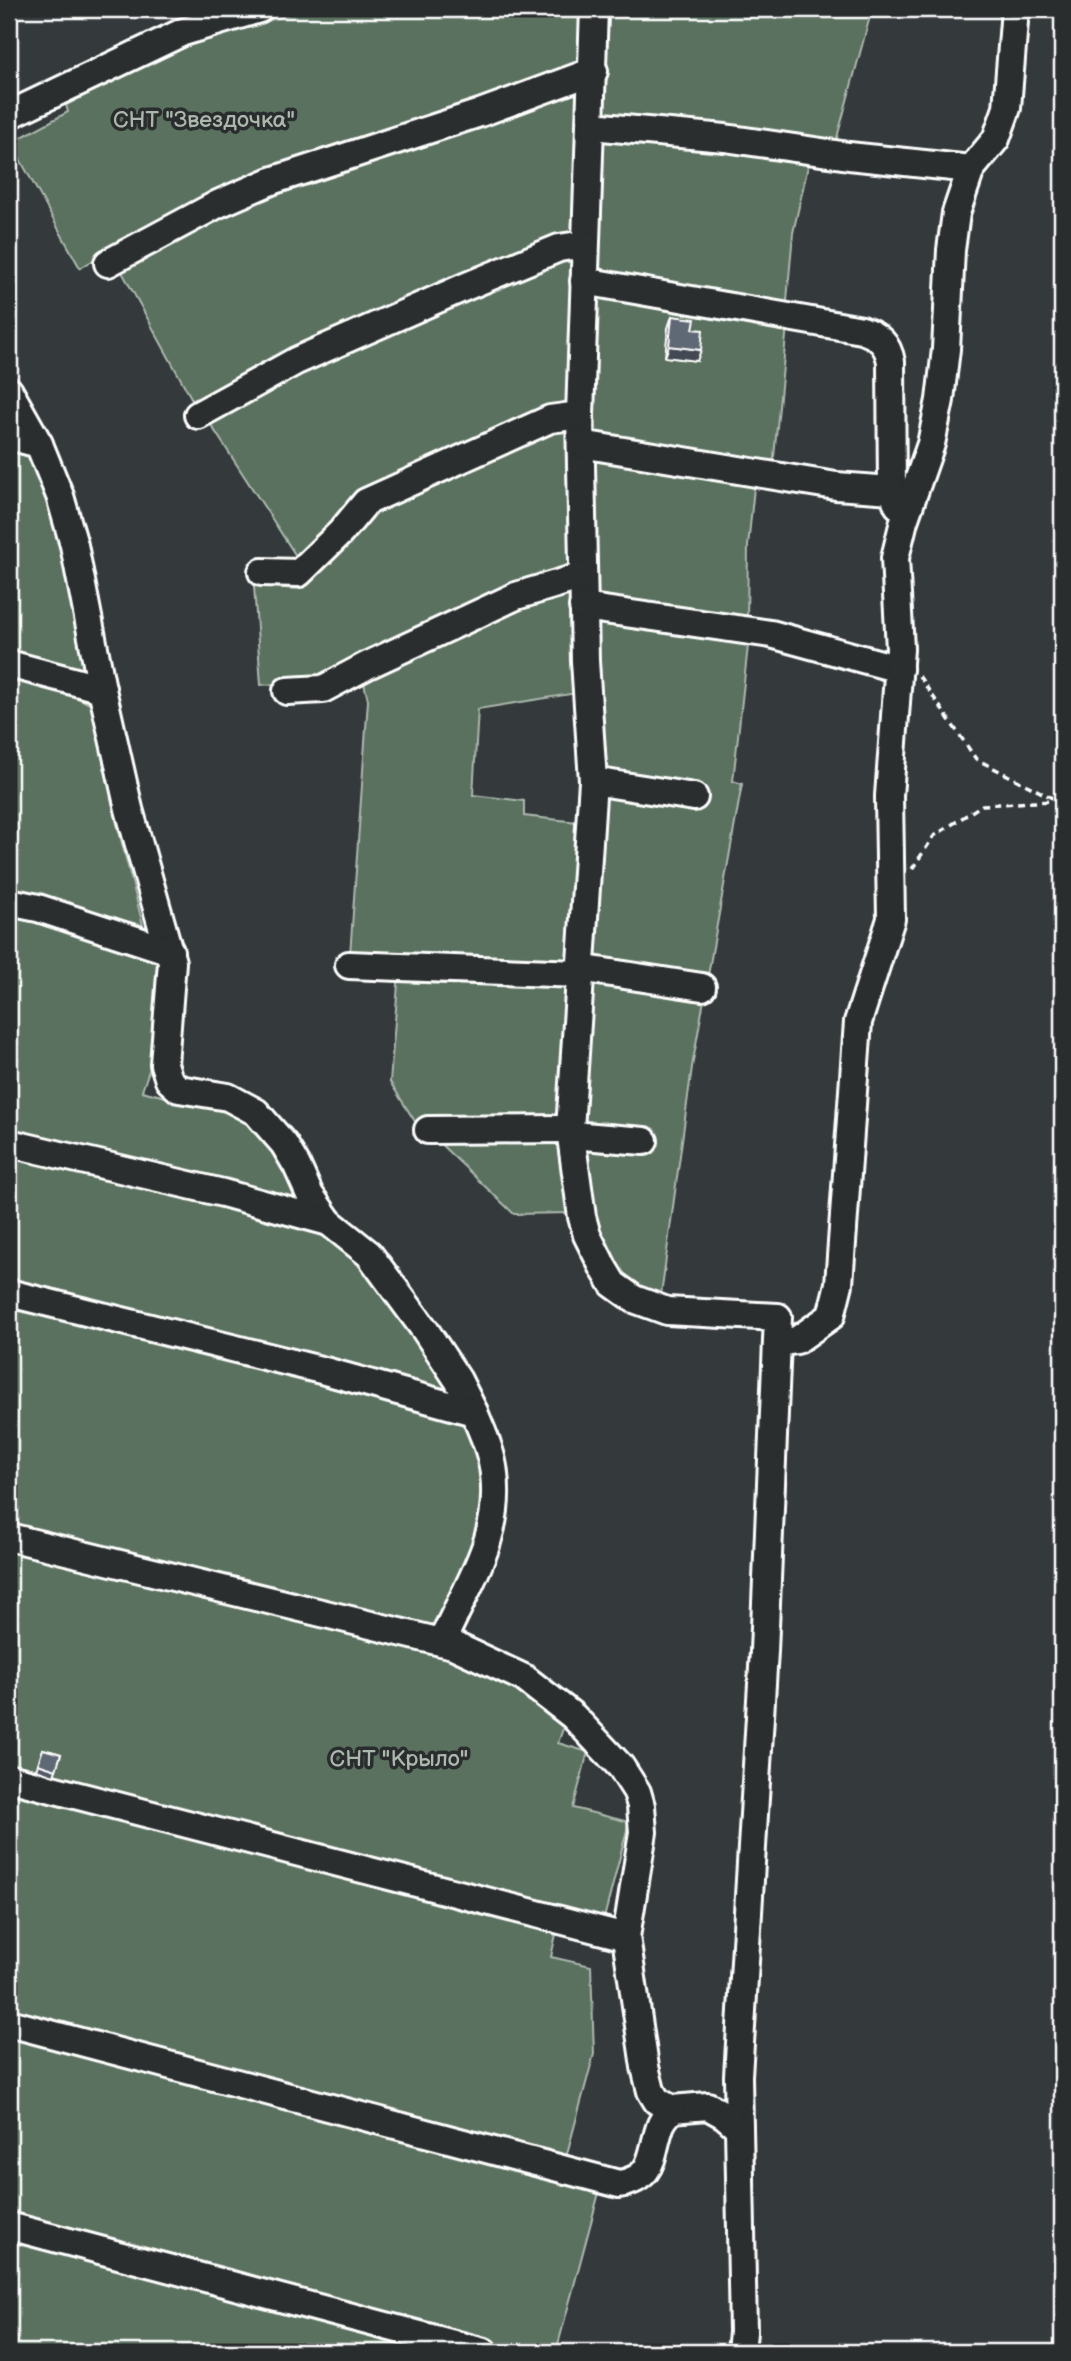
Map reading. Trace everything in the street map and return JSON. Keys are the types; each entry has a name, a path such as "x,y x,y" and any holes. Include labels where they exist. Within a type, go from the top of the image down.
{"street":[{"path":"9,115 183,32 259,9"},
{"path":"594,9 594,71 580,415 583,607 593,781 571,1132 582,1217 587,1235 613,1284 634,1299 667,1311 778,1317 763,1664 738,2076 743,2332 741,2352"},
{"path":"777,1343 797,1340 831,1316 839,1284 858,1022 891,919 890,796 900,659 895,558 904,521 931,444 940,400 956,213 971,169 996,139 1007,108 1015,9"},
{"path":"108,263 218,204 271,181 480,113 594,71"},
{"path":"591,126 725,138 849,156 971,169"},
{"path":"198,415 296,362 433,301 559,248 585,244"},
{"path":"584,281 862,330 877,337 886,345 891,362 892,490 904,521"},
{"path":"9,391 38,444 60,496 74,545 129,809 170,951 172,962 164,1065 169,1080 178,1089 228,1097 256,1112 284,1144 310,1195 329,1222 369,1254 451,1370 474,1412 489,1450 496,1493 493,1522 485,1555 442,1642"},
{"path":"262,572 299,573 341,533 366,502 550,419 580,415"},
{"path":"9,436 38,444"},
{"path":"582,444 836,486 892,490"},
{"path":"287,691 323,689 516,596 583,576"},
{"path":"583,607 771,635 900,659"},
{"path":"9,664 102,689"},
{"path":"593,781 694,797"},
{"path":"9,902 38,908 170,951"},
{"path":"349,965 579,971 702,987"},
{"path":"428,1130 571,1132 644,1141"},
{"path":"9,1143 223,1192 329,1222"},
{"path":"9,1293 325,1371 474,1412"},
{"path":"9,1537 442,1642 524,1678 573,1716 621,1768 637,1792 643,1832 626,1937 651,2091 657,2101 672,2109 708,2106 725,2093 738,2076"},
{"path":"9,1778 626,1937"},
{"path":"9,2023 619,2184 634,2181 643,2174 653,2159 661,2124 672,2109"},
{"path":"708,2106 739,2128"},
{"path":"9,2226 484,2352"}],"path":[{"path":"900,659 976,759 1062,803"},
{"path":"912,870 934,836 982,805 1054,801"}],"green space":[{"name":"СНТ \"Звездочка\"","path":"305,9 583,9 583,68 201,206 197,200 80,268 11,143 68,112 66,105 199,36 208,40"},
{"path":"610,9 872,9 835,145 601,120"},
{"name":"СНТ \"Звездочка\"","path":"573,88 582,92 575,237 195,405 122,272 271,189"},
{"path":"600,134 810,157 793,233 786,312 593,277"},
{"path":"568,253 573,259 567,402 450,458 300,562 211,425 236,407 310,364"},
{"path":"592,291 787,326 773,467 589,439"},
{"path":"566,428 574,570 321,681 261,685 254,586 298,589 374,506 519,442"},
{"path":"9,451 32,457 65,550 87,675 9,657"},
{"path":"592,459 755,478 748,546 747,625 595,596"},
{"path":"573,590 577,693 478,709 473,795 524,801 524,816 577,822 568,968 350,955 368,700 362,675 507,610"},
{"path":"595,615 749,637 733,781 742,784 707,981 592,963 603,775"},
{"path":"9,674 58,687 95,707 114,812 143,925 9,896"},
{"path":"9,910 162,959 154,1056 142,1091 233,1114 255,1124 297,1187 291,1202 9,1135"},
{"path":"399,972 569,981 562,1123 416,1123 390,1082"},
{"path":"591,977 705,994 692,1067 661,1295 634,1294 615,1269 593,1216 581,1130"},
{"path":"431,1135 561,1136 571,1213 514,1214"},
{"path":"9,1151 324,1228 355,1250 437,1356 453,1396 9,1287"},
{"path":"9,1301 449,1413 472,1426 486,1469 480,1527 470,1559 431,1627 9,1528"},
{"name":"СНТ \"Крыло\"","path":"9,1545 369,1638 434,1649 508,1678 565,1723 558,1743 588,1752 573,1808 629,1822 602,1926 9,1770"},
{"path":"9,1788 556,1934 551,1957 591,1966 594,2054 565,2161 9,2016"},
{"path":"9,2032 600,2189 556,2352 506,2352 368,2312 9,2217"},
{"path":"9,2237 454,2352 9,2352"}],"building":[{"path":"672,316 695,319 693,329 703,330 701,350 669,346"},
{"path":"43,1749 61,1754 56,1770 38,1764"}]}
